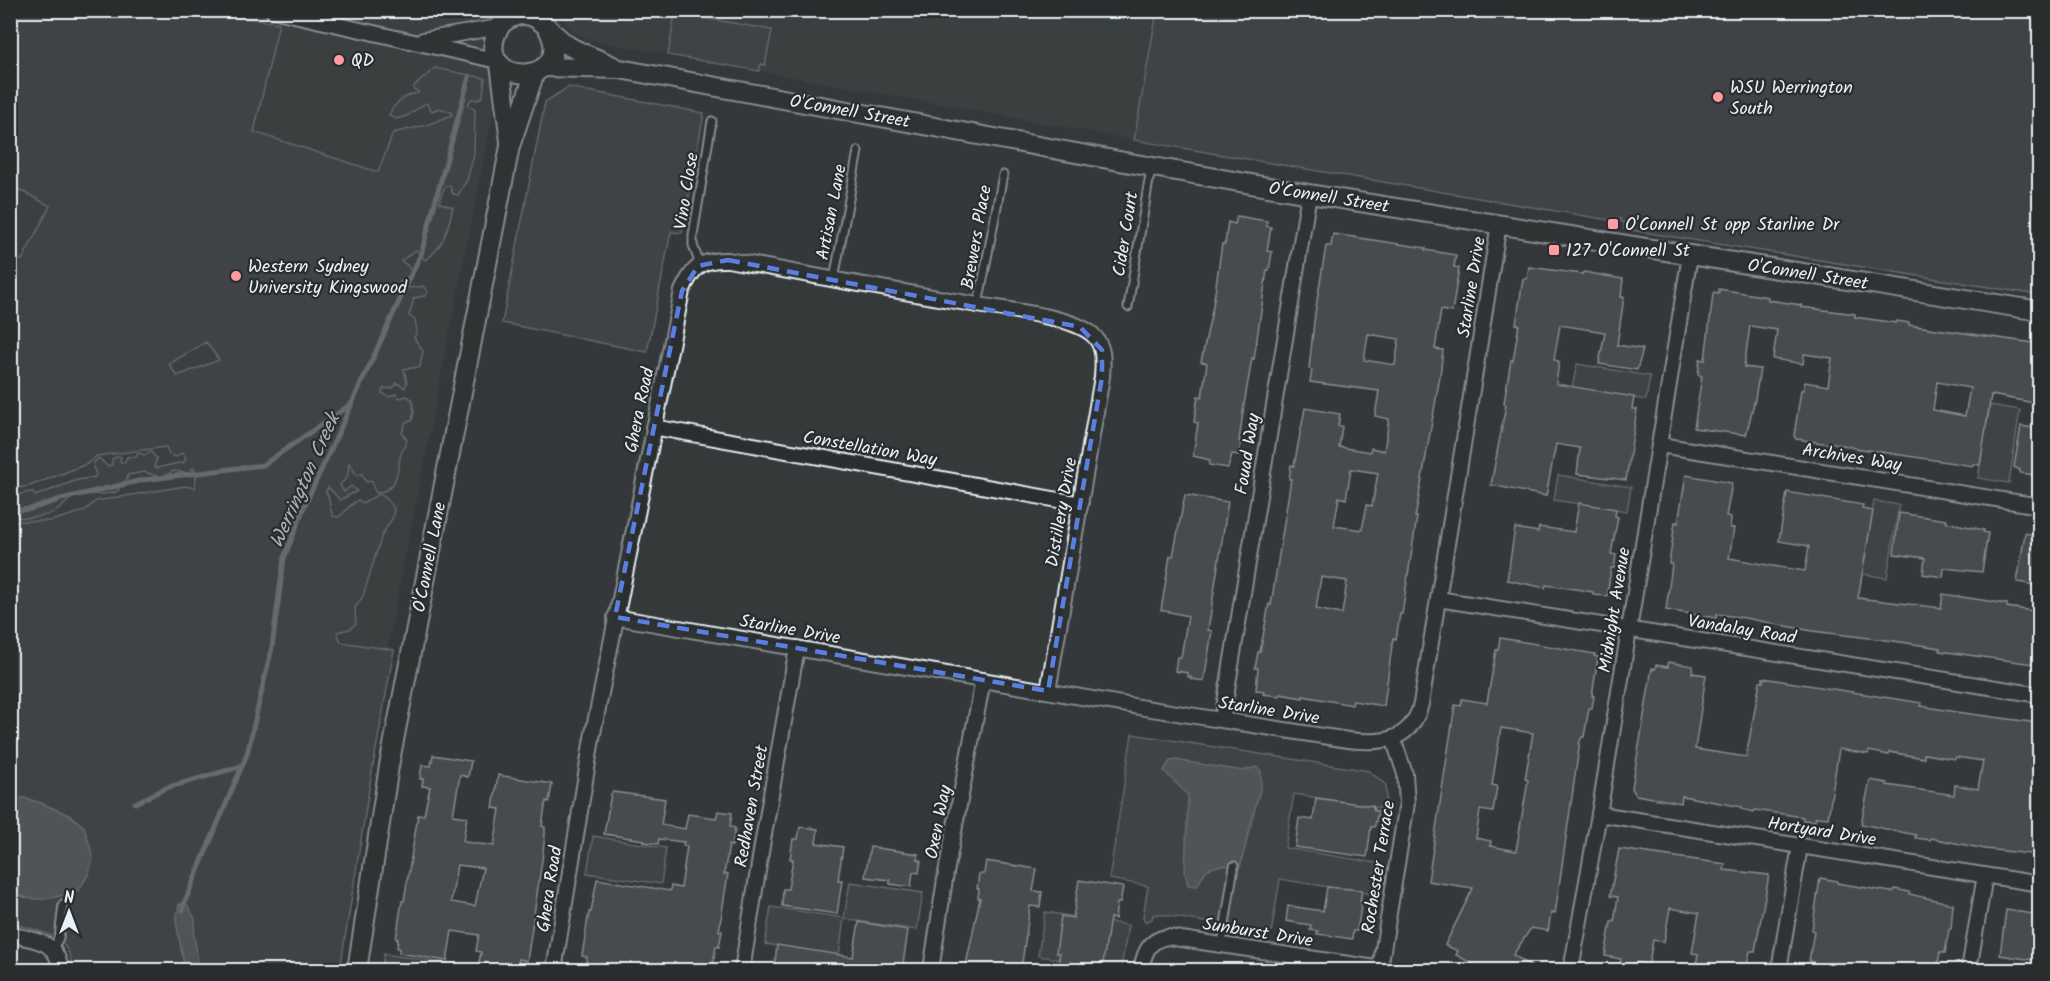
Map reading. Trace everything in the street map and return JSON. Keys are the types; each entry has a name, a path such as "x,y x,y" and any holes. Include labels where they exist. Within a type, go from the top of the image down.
{"street":[{"path":"272,10 415,41 499,63 494,44 505,20"},
{"name":"O'Connell Street","path":"505,20 529,15 545,20 569,46 620,69"},
{"path":"415,41 505,20"},
{"path":"540,70 553,52 554,43 545,20"},
{"name":"O'Connell Street","path":"499,63 516,74 526,75 540,70 620,69 1309,194 2040,311"},
{"name":"O'Connell Lane","path":"499,63 510,146"},
{"name":"O'Connell Lane","path":"357,970 392,755 510,146 540,70"},
{"name":"Fouad Way","path":"1222,720 1309,194"},
{"name":"Starline Drive","path":"615,618 1348,740 1372,742 1393,738 1410,727 1419,710 1500,224"},
{"name":"Midnight Avenue","path":"1571,970 1599,814 1690,255"},
{"path":"700,265 711,260 728,260 978,305"},
{"name":"Ghera Road","path":"554,970 592,738 653,427 682,291 689,274 700,265"},
{"name":"Distillery Drive","path":"978,305 1058,320 1080,327 1096,339 1102,350 1102,377 1048,691"},
{"name":"Constellation Way","path":"653,427 1081,504"},
{"name":"Archives Way","path":"1660,445 2040,506"},
{"name":"Vandalay Road","path":"1438,599 2040,695"},
{"name":"Redhaven Street","path":"742,970 762,840 797,648"},
{"name":"Oxen Way","path":"931,970 946,873 983,680"},
{"name":"Rochester Terrace","path":"1385,969 1408,799 1405,774 1393,738"},
{"name":"Hortyard Drive","path":"1599,814 2040,884"},
{"path":"1779,970 1800,846"},
{"path":"1969,970 1985,875"},
{"path":"10,934 38,940 52,950 61,970"},
{"name":"Sunburst Drive","path":"1141,970 1147,949 1158,939 1173,937 1385,969"}],"lane":[{"name":"Vino Close","path":"700,265 693,245 693,235 712,121"},
{"name":"Artisan Lane","path":"834,279 858,151"},
{"name":"Cider Court","path":"1128,307 1151,167"},
{"name":"Brewers Place","path":"978,305 1003,175"},
{"path":"1221,944 1234,866"},
{"path":"52,950 59,938 63,904"}],"highlighted area":[{"path":"728,260 1080,327 1102,350 1102,377 1048,691 615,617 682,291 698,266"}],"shaded area":[{"name":"Western Sydney University Kingswood","path":"191,10 279,23 254,132 378,172 393,133 427,125 452,115 451,112 439,108 432,111 426,103 407,116 396,119 389,115 401,100 418,93 414,90 414,86 435,68 485,78 483,96 478,100 471,99 468,105 475,110 474,155 467,180 458,195 453,194 449,185 441,195 440,203 453,207 444,237 437,250 425,260 416,250 401,261 411,272 400,282 410,288 423,286 428,292 425,296 414,298 409,316 415,320 417,331 414,338 423,351 420,367 404,369 407,383 405,388 397,383 393,388 383,389 382,393 389,397 396,394 400,398 406,396 412,399 414,411 412,421 406,422 402,433 407,440 401,454 396,479 389,488 376,493 372,481 366,482 362,474 357,476 349,463 348,476 340,485 344,492 351,486 357,491 340,500 328,487 326,492 333,516 338,517 358,500 363,503 379,494 385,497 394,508 393,517 382,535 363,596 355,608 356,624 350,629 337,632 341,642 394,650 340,970 71,970 67,949 60,941 42,932 11,923 11,521 51,521 84,511 96,501 185,486 195,488 196,473 193,468 189,473 174,471 162,477 144,472 128,475 118,491 76,496 49,514 21,518 17,517 16,512 11,511 11,496 33,492 35,496 77,480 95,477 94,462 99,458 107,466 112,465 112,459 118,456 121,457 120,462 124,463 127,457 136,457 138,453 145,455 150,451 157,459 154,467 157,468 183,463 186,458 182,453 176,457 169,455 166,447 97,456 87,464 30,486 11,489 10,254 22,260 50,206 11,185 11,11","holes":["206,342 219,360 177,376 169,364"]},
{"name":"Western Sydney University Kingswood","path":"10,11 511,11 501,72 387,649 11,588"},
{"path":"562,11 1157,11 1134,140 587,39 571,30 563,19"},
{"name":"WSU Werrington South","path":"1157,11 2039,11 2039,295 1624,229 1624,222 1621,222 1621,219 1610,218 1609,220 1134,140"},
{"path":"675,13 772,30 765,65 761,64 759,71 668,55"},
{"path":"568,87 704,113 682,233 671,232 647,352 502,323 545,102"},
{"path":"1577,364 1650,376 1646,400 1572,388"},
{"path":"1990,405 2020,410 2009,483 1978,478"},
{"path":"1558,475 1631,487 1627,511 1554,500"},
{"path":"1874,501 1899,505 1887,578 1862,574"},
{"path":"1132,734 1369,771 1386,785 1386,809 1294,794 1285,848 1377,863 1372,894 1280,879 1271,934 1159,914 1153,915 1152,919 1145,922 1143,917 1148,886 1109,879"},
{"path":"1170,761 1243,771 1256,767 1261,771 1261,785 1240,867 1217,866 1208,869 1197,886 1188,885 1185,872 1188,795 1164,771"},
{"path":"24,798 71,816 84,827 93,857 89,873 79,890 45,899 28,898 11,891 11,799"},
{"path":"593,836 666,848 661,884 587,873"},
{"path":"850,882 923,893 917,930 844,919 839,955 765,944 771,907 844,918"},
{"path":"179,904 187,905 195,919 194,936 199,966 202,970 185,970 176,921"},
{"path":"1045,912 1128,925 1121,969 1038,956"},
{"path":"384,954 494,970 381,970"}],"building":[{"path":"1237,216 1267,221 1266,226 1271,227 1267,251 1272,252 1244,405 1239,455 1232,454 1228,468 1209,465 1210,460 1193,456 1198,423 1194,422 1198,396 1202,397 1207,363 1201,362 1213,306 1222,244 1225,244 1228,222 1235,224"},
{"path":"1333,234 1426,248 1425,250 1456,255 1454,267 1459,268 1452,312 1441,310 1435,349 1443,350 1440,376 1415,517 1417,517 1402,614 1400,614 1396,639 1393,638 1384,706 1353,701 1352,705 1303,696 1303,698 1263,694 1264,691 1256,690 1258,668 1255,668 1269,604 1271,605 1291,479 1289,479 1291,465 1294,466 1305,408 1340,414 1338,426 1342,426 1339,447 1370,452 1371,448 1384,451 1389,419 1375,416 1379,391 1310,382 1312,370 1309,369 1315,313 1326,246 1331,246","holes":["1368,334 1399,339 1395,365 1364,360","1351,469 1378,473 1372,506 1367,505 1362,530 1334,526 1339,497 1346,499","1321,577 1347,581 1342,614 1316,609"]},
{"path":"1529,267 1582,274 1584,272 1623,279 1621,297 1624,297 1617,345 1643,349 1637,370 1599,364 1605,332 1560,325 1554,360 1559,361 1556,384 1634,397 1632,409 1637,409 1626,480 1577,474 1580,448 1556,444 1546,496 1491,485 1519,324 1516,324 1523,279 1527,279"},
{"path":"1719,289 1768,297 1768,300 1801,305 1801,307 1855,314 1855,317 1896,323 1897,321 1909,323 1909,325 2040,344 2040,404 1991,395 1980,465 1973,464 1973,466 1830,442 1829,444 1796,439 1794,436 1801,390 1805,382 1828,386 1832,358 1804,354 1803,364 1773,359 1777,330 1750,326 1744,367 1760,369 1746,435 1694,428 1702,376 1698,375 1700,359 1705,360 1713,294 1714,292 1719,293","holes":["1937,382 1970,388 1965,416 1933,410"]},
{"path":"2021,426 2040,429 2040,471 2036,470 2035,475 2020,473 2020,470 2014,467"},
{"path":"1686,475 1732,483 1726,516 1731,517 1730,528 1734,528 1729,558 1773,566 1805,571 1809,546 1779,541 1787,492 1863,505 1862,509 1873,511 1858,598 1941,608 1943,594 2007,604 2007,607 2040,612 2040,665 1940,651 1940,648 1894,641 1812,631 1745,618 1717,614 1716,618 1666,610 1675,522 1678,523"},
{"path":"1185,495 1228,502 1208,630 1212,631 1204,681 1191,679 1188,673 1175,671 1177,657 1181,657 1188,616 1161,610 1170,556 1173,556"},
{"path":"1579,503 1616,509 1615,516 1618,517 1611,554 1616,555 1614,568 1611,568 1607,596 1593,595 1593,592 1582,590 1546,585 1545,588 1507,580 1515,528 1538,532 1539,527 1574,532"},
{"path":"1899,513 1947,520 1946,522 1984,530 1983,532 1988,533 1982,572 1944,568 1943,577 1923,574 1925,558 1894,554"},
{"path":"2025,533 2040,536 2040,586 2017,582"},
{"path":"1500,638 1595,654 1594,656 1598,657 1592,708 1589,708 1584,737 1580,741 1555,914 1551,913 1548,931 1531,928 1513,955 1538,970 1484,970 1456,955 1458,951 1445,945 1473,888 1428,881 1455,705 1461,706 1462,699 1487,703 1496,650 1498,650","holes":["1501,728 1533,733 1516,851 1490,846 1491,841 1476,838 1480,810 1493,812 1497,786 1492,785"]},
{"path":"1668,662 1693,666 1692,673 1706,675 1695,749 1746,757 1760,682 1763,682 1763,678 1922,703 1921,706 1956,712 2038,723 2040,781 2035,806 2040,807 2040,855 1985,849 1931,838 1930,840 1915,838 1916,835 1861,824 1870,780 1887,783 1887,785 1954,795 1955,785 1978,789 1983,761 1924,754 1924,758 1889,752 1889,755 1869,751 1868,754 1839,749 1828,818 1816,817 1815,821 1803,820 1803,817 1755,810 1754,812 1741,809 1742,807 1682,796 1681,803 1636,795 1632,788 1652,668 1655,669 1656,665 1668,667"},
{"path":"433,755 471,761 468,777 460,775 453,815 467,817 463,841 465,842 494,846 500,809 493,808 498,775 552,784 549,802 546,801 542,826 545,827 545,835 527,961 519,959 517,969 479,963 481,952 476,951 479,935 452,931 447,961 399,953 398,939 396,939 418,815 424,815 430,787 422,786 423,779 420,779 422,765 431,766","holes":["457,865 483,868 475,906 451,902"]},
{"path":"613,792 665,799 661,825 685,829 688,814 716,818 718,811 732,813 730,827 735,828 732,846 729,845 724,874 728,874 719,931 722,931 719,947 716,946 712,970 604,968 603,970 585,970 587,957 582,956 597,879 670,891 671,886 681,888 687,846 683,846 684,842 659,839 658,844 604,834"},
{"path":"1316,798 1373,806 1374,811 1378,811 1375,825 1371,827 1367,857 1295,847 1299,818 1313,820"},
{"path":"800,827 818,829 816,843 843,847 838,880 842,880 837,914 782,906 783,889 788,889 793,859 790,859 793,839 798,839"},
{"path":"870,847 918,854 917,859 921,860 919,873 913,872 911,887 890,884 890,880 865,877"},
{"path":"1619,849 1725,864 1724,870 1769,875 1755,951 1750,951 1746,970 1695,970 1698,954 1692,953 1699,913 1670,908 1664,942 1653,940 1649,964 1637,962 1634,970 1619,970 1621,959 1605,956 1618,897 1610,896"},
{"path":"986,861 1037,869 1033,891 1042,892 1040,907 1030,906 1021,970 965,970 980,898 978,898 979,889 977,889 979,874 984,874"},
{"path":"1820,878 1891,892 1895,889 1953,904 1951,929 1949,929 1945,953 1940,952 1937,970 1811,970 1813,962 1809,961 1814,931 1812,930"},
{"path":"1079,880 1123,887 1120,903 1117,903 1115,919 1110,918 1102,970 1057,970 1060,953 1056,953 1061,916 1073,918"},
{"path":"1327,887 1362,890 1357,931 1353,931 1352,939 1317,934 1318,931 1310,930 1311,925 1286,921 1288,906 1323,911"},
{"path":"2006,910 2040,915 2040,961 2000,955"},
{"path":"859,922 908,930 902,970 774,970 777,945 853,957"}],"waterway":[{"name":"Werrington Creek","path":"183,910 247,754 272,647 284,558 304,507 421,254 469,77"},
{"path":"10,511 30,509 61,499 143,480 263,465 351,404"},
{"path":"135,803 166,788 242,766"}],"place":[{"name":"QD","path":"339,60"},
{"name":"WSU Werrington South","path":"1718,97"},
{"name":"O'Connell St opp Starline Dr","path":"1613,224"},
{"name":"127 O'Connell St","path":"1554,250"},
{"name":"Western Sydney University Kingswood","path":"236,276"}]}
